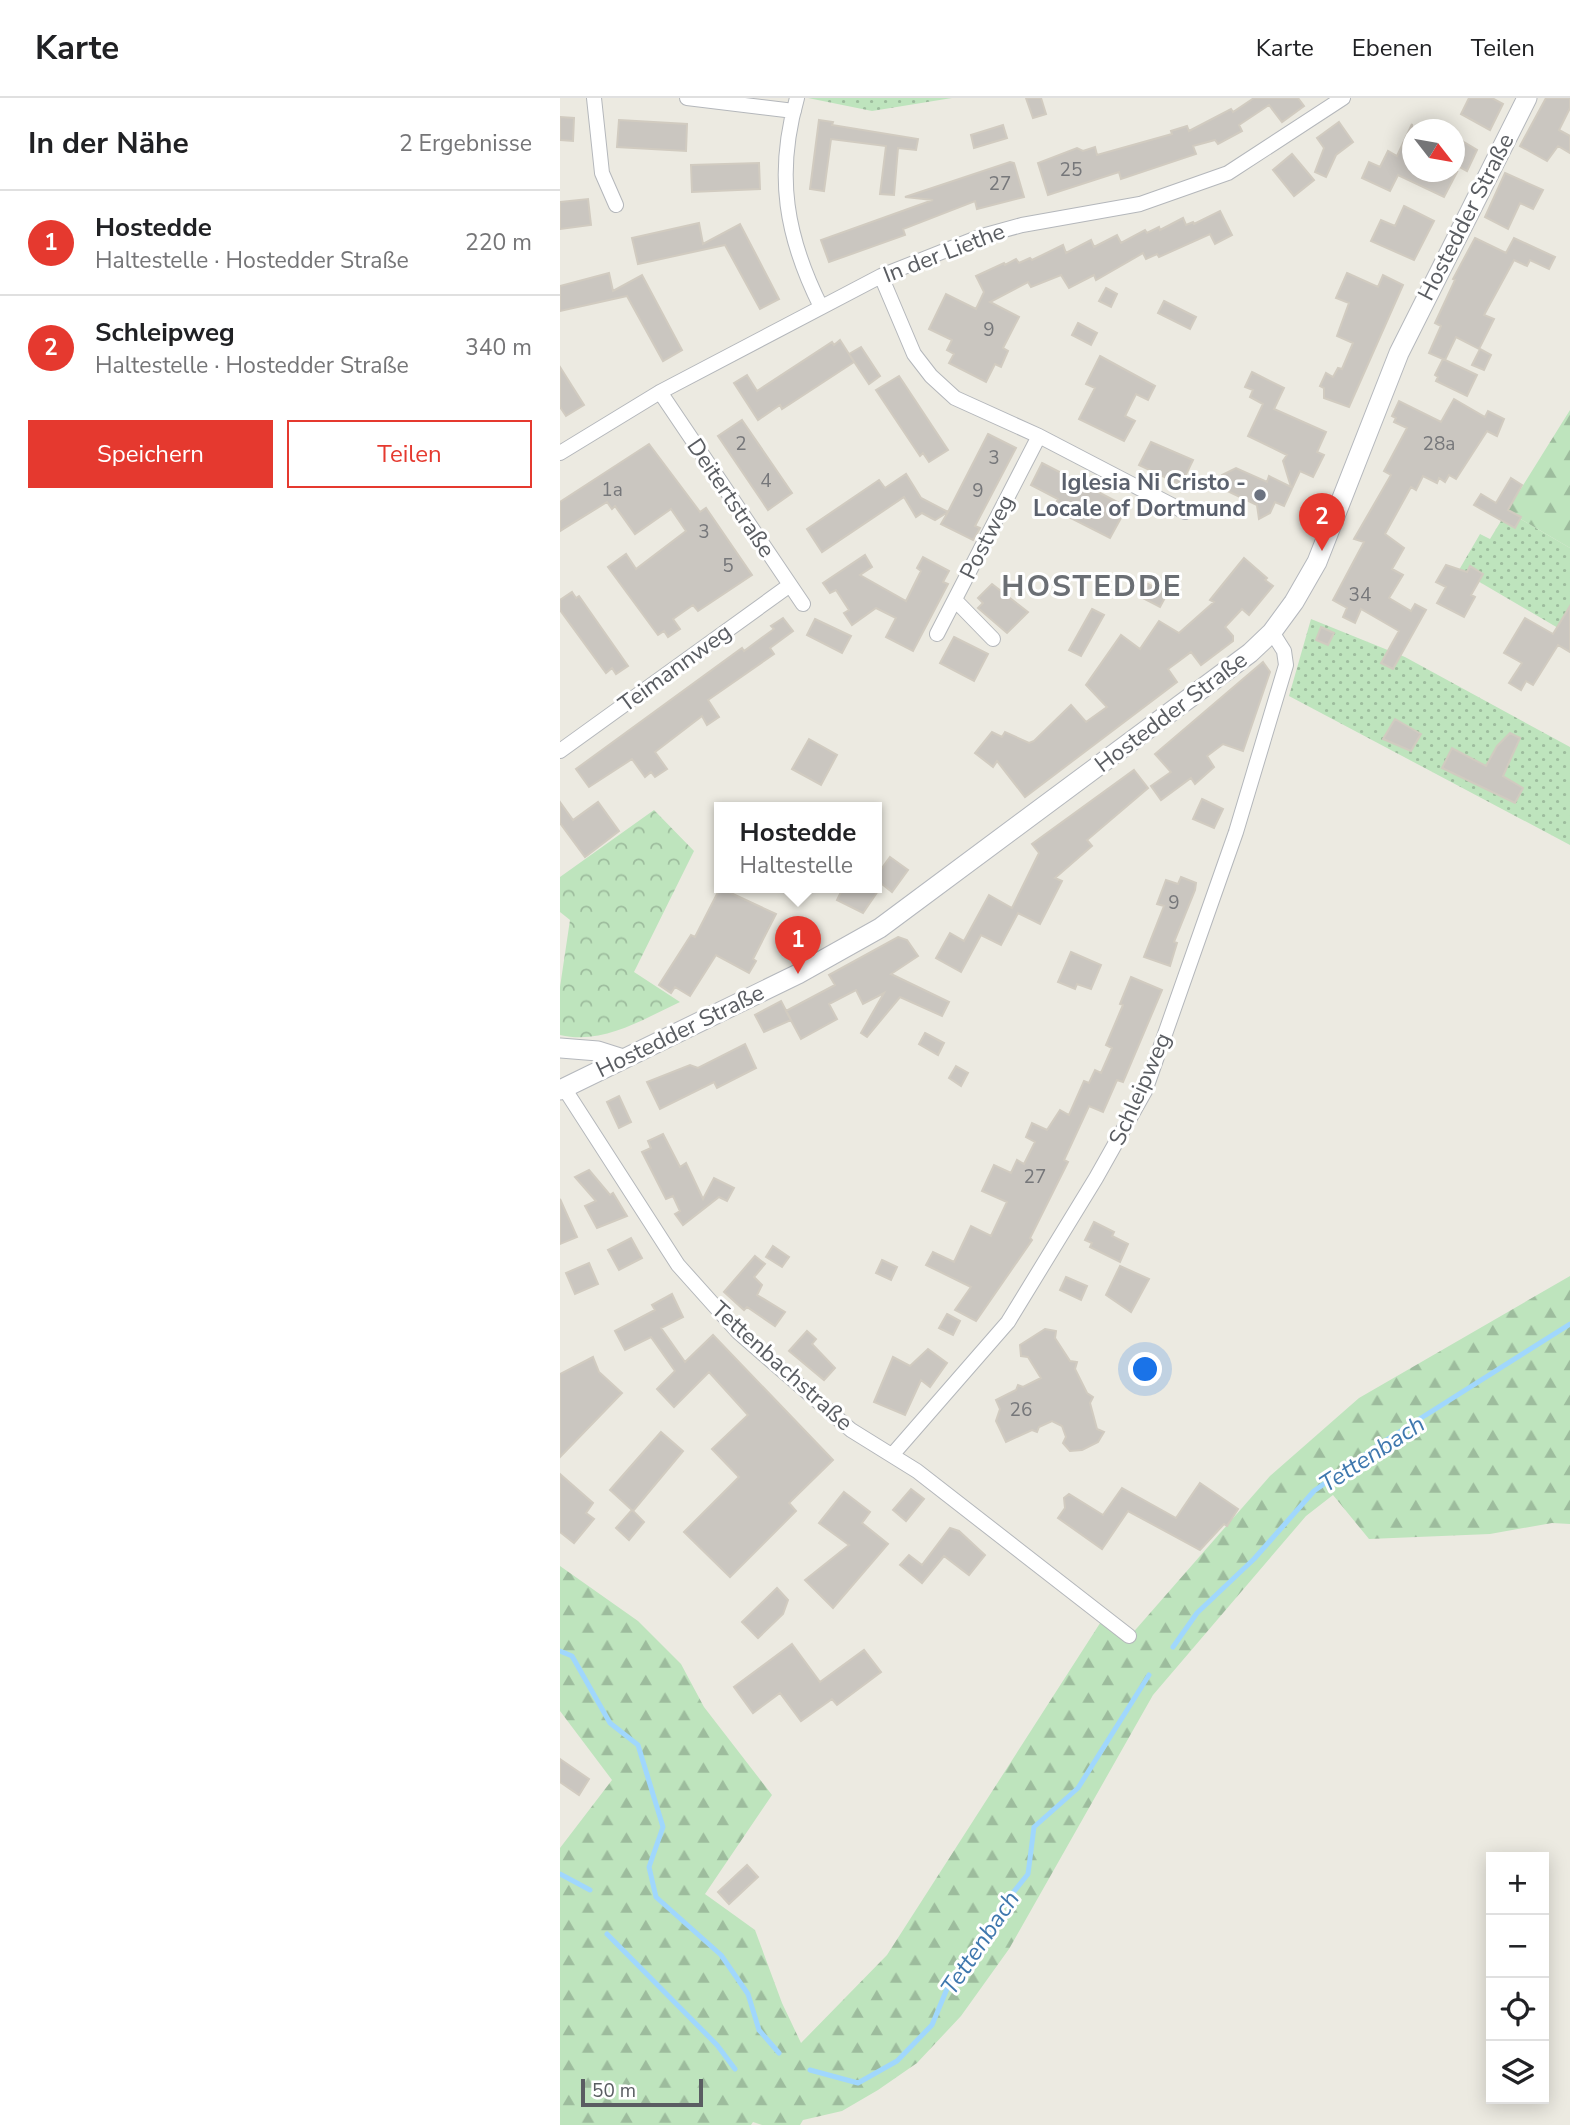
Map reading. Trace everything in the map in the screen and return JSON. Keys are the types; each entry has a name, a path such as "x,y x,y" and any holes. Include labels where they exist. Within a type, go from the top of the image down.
{"main road":[{"name":"Hostedder Straße","path":"561,1087 798,974 880,928 1203,689 1272,632 1303,589 1317,562 1399,353 1527,98"},
{"path":"560,1048 598,1051 620,1058"}],"street":[{"path":"594,98 602,173 616,205"},
{"path":"687,98 796,104 785,167 789,225 800,263 821,307"},
{"name":"In der Liethe","path":"560,453 660,392 881,276 982,236 1022,225 1140,204 1228,173 1343,98"},
{"path":"881,276 903,334 931,376 955,398 1039,436 1185,512"},
{"name":"Deitertstraße","path":"660,392 803,604"},
{"name":"Postweg","path":"937,634 1039,436"},
{"name":"Teimannweg","path":"560,751 790,585"},
{"name":"Postweg","path":"955,600 993,639"},
{"name":"Schleipweg","path":"893,1454 1008,1322 1097,1178 1144,1091 1236,832 1286,665 1286,657 1272,632"},
{"name":"Tettenbachstraße","path":"561,1087 678,1265 738,1332 851,1430 893,1454 1129,1636"}],"green space":[{"path":"808,98 952,98 872,111"},
{"path":"1570,410 1570,548 1507,511"},
{"path":"1507,511 1570,548 1570,635 1459,570 1480,534 1490,539"},
{"path":"1311,619 1405,657 1570,747 1570,845 1289,696"},
{"path":"654,810 694,851 634,972 680,1002 607,1034 591,1037 560,1035 560,987 570,920 560,912 560,877"},
{"path":"1570,1276 1570,1524 1552,1523 1490,1534 1369,1539 1333,1495 1306,1516 1153,1695 1009,1949 961,2016 917,2063 842,2111 803,2120 800,2125 762,2125 753,2122 751,2125 560,2125 560,1848 612,1780 560,1711 560,1566 638,1621 681,1664 704,1707 772,1795 705,1894 755,1930 782,2003 801,2043 887,1955 1104,1617 1130,1636 1270,1476 1359,1398"}],"building":[{"path":"1026,98 1041,98 1046,114 1033,118"},
{"path":"1254,98 1298,98 1304,106 1282,122 1269,105 1239,125 1242,131 1218,144 1215,140 1193,146 1196,154 1121,179 1119,172 1048,195 1038,163 1077,148 1083,151 1095,147 1097,155 1172,134 1171,131 1187,126 1189,131 1231,109 1233,112"},
{"path":"1469,98 1492,98 1503,104 1490,130 1461,114"},
{"path":"1546,98 1570,98 1570,108 1559,130 1570,136 1570,153 1558,146 1547,161 1520,146"},
{"path":"560,117 574,118 573,141 560,140"},
{"path":"619,120 687,124 686,151 617,147"},
{"path":"819,120 833,122 832,125 918,139 916,150 898,148 894,195 880,194 886,146 831,139 824,191 810,189"},
{"path":"1339,122 1353,142 1336,155 1326,177 1315,172 1324,148 1317,138"},
{"path":"1003,125 1007,138 974,148 971,135"},
{"path":"1465,143 1477,150 1467,171 1465,170"},
{"path":"1402,145 1402,177 1398,175 1390,191 1362,178 1369,162 1380,167 1388,151 1397,156"},
{"path":"1292,154 1314,180 1294,196 1273,170"},
{"path":"1010,162 1014,163 1024,197 977,209 975,201 903,229 905,235 829,262 821,240 933,200 905,197"},
{"path":"759,163 760,189 692,192 691,165"},
{"path":"1505,173 1543,190 1533,209 1520,203 1508,229 1485,217"},
{"path":"1413,182 1452,182 1444,197"},
{"path":"588,199 591,225 560,229 560,202"},
{"path":"1404,206 1434,221 1414,260 1371,241 1381,220 1395,226"},
{"path":"1220,211 1232,235 1215,244 1210,234 1159,257 1157,254 1146,259 1143,253 1096,280 1094,275 1069,288 1061,275 1031,287 1028,282 990,302 1019,317 1003,348 1008,351 1001,367 995,364 986,382 949,363 954,354 947,350 952,340 929,329 946,294 976,309 984,292 976,276 1004,263 1005,265 1016,259 1019,263 1030,258 1032,260 1063,245 1066,253 1091,240 1094,247 1117,235 1121,243 1145,230 1147,233 1159,227 1160,230 1183,218 1186,225 1193,222 1194,224"},
{"path":"699,223 703,244 740,224 779,299 760,309 725,245 638,264 632,238"},
{"path":"1475,238 1506,253 1514,238 1555,257 1549,269 1530,260 1527,266 1514,260 1484,315 1494,319 1479,349 1456,337 1445,360 1429,353 1441,326 1435,323 1455,280 1453,279"},
{"path":"609,273 613,291 642,275 682,350 663,361 627,296 560,311 560,286"},
{"path":"1347,273 1378,287 1383,275 1403,285 1349,407 1324,398 1324,388 1320,386 1326,373 1333,377 1338,368 1342,369 1353,343 1337,336 1349,303 1336,298"},
{"path":"1106,288 1117,294 1111,307 1099,301"},
{"path":"1164,301 1196,317 1190,329 1158,313"},
{"path":"1078,323 1097,333 1091,345 1072,335"},
{"path":"840,340 854,362 782,409 780,405 758,420 734,383 747,375 757,391 832,342 834,345"},
{"path":"861,347 880,376 869,384 849,354"},
{"path":"1480,349 1491,355 1484,370 1472,365"},
{"path":"1100,356 1155,386 1148,400 1136,394 1125,416 1135,421 1124,441 1079,419 1095,388 1086,384"},
{"path":"1443,359 1477,375 1467,396 1436,381 1438,377 1435,375"},
{"path":"560,367 584,405 566,416 560,407"},
{"path":"1252,372 1284,388 1274,409 1326,432 1317,452 1324,455 1313,477 1300,471 1284,506 1275,502 1270,513 1259,519 1257,505 1223,489 1225,483 1222,475 1236,468 1267,482 1269,476 1291,487 1283,461 1287,455 1248,436 1263,404 1250,397 1253,390 1245,387"},
{"path":"899,376 948,450 929,462 923,453 920,456 876,390"},
{"path":"1454,399 1485,417 1488,411 1504,419 1497,436 1487,431 1456,479 1449,475 1445,482 1439,478 1437,483 1423,476 1416,490 1411,487 1385,534 1404,548 1392,569 1403,575 1389,598 1411,611 1415,604 1426,610 1393,669 1381,663 1399,631 1361,609 1355,623 1343,617 1347,608 1333,600 1364,542 1354,539 1391,475 1384,471 1407,428 1394,422 1396,418 1392,416 1399,401 1441,422"},
{"path":"742,420 792,493 768,510 718,436"},
{"path":"988,434 1016,448 975,526 980,528 973,540 941,524"},
{"path":"1151,442 1193,460 1181,485 1139,465"},
{"path":"649,444 700,512 706,508 752,575 698,611 693,605 673,619 680,629 668,637 664,631 658,635 608,567 626,554 636,569 686,531 671,509 635,534 615,506 612,509 607,502 560,531 560,502"},
{"path":"1042,463 1127,507 1110,538 1053,509 1058,499 1031,485"},
{"path":"906,474 921,498 948,512 935,520 922,513 916,517 904,497 822,552 807,529 879,480 885,488"},
{"path":"1511,478 1522,485 1508,510 1521,517 1515,528 1474,505 1481,494 1496,503"},
{"path":"865,555 872,567 860,575 906,601 921,571 917,568 923,557 949,571 943,582 948,584 913,651 886,637 896,618 876,608 852,625 844,613 849,610 836,590 830,593 823,583"},
{"path":"1244,558 1273,586 1249,615 1242,609 1225,627 1233,636 1233,641 1201,665 1191,652 1168,669 1177,682 1025,797 997,761 993,767 975,753 992,732 1002,737 1005,732 1029,743 1071,705 1086,722 1107,707 1086,685 1121,635 1140,649 1159,621 1179,633 1214,602 1210,600"},
{"path":"1446,565 1467,572 1470,566 1483,574 1471,595 1475,597 1464,617 1437,603 1446,587 1436,582"},
{"path":"992,584 1028,612 1007,633 978,608 983,603 978,598"},
{"path":"1148,584 1167,594 1160,607 1141,597"},
{"path":"572,592 576,598 579,596 628,666 616,674 612,668 606,673 560,610 560,600"},
{"path":"1570,606 1570,652 1558,645 1533,685 1526,681 1521,690 1509,683 1522,663 1504,653 1525,618 1553,634"},
{"path":"1092,609 1104,615 1081,656 1069,650"},
{"path":"783,618 793,631 770,648 774,654 708,700 719,717 707,725 702,716 655,752 667,769 655,777 651,772 645,777 632,759 589,787 576,769 742,648 744,651 774,629 771,626"},
{"path":"815,619 851,636 842,653 807,635"},
{"path":"1321,627 1334,633 1328,645 1316,640"},
{"path":"954,637 988,654 974,681 940,663"},
{"path":"1263,662 1270,672 1243,751 1223,744 1207,756 1214,767 1195,784 1191,778 1161,800 1151,786 1171,772 1155,754"},
{"path":"1395,719 1421,734 1411,751 1383,739"},
{"path":"1510,733 1520,738 1503,776 1523,788 1515,803 1442,768 1452,748 1486,766 1497,746"},
{"path":"809,739 837,755 821,785 792,769"},
{"path":"1134,770 1148,788 1087,840 1092,846 1055,878 1062,881 1040,924 1018,913 1001,945 981,935 961,972 936,958 950,933 964,941 989,895 1012,908 1039,853 1032,844"},
{"path":"1202,799 1223,809 1214,828 1193,819"},
{"path":"560,802 573,820 598,802 619,831 585,857 560,823"},
{"path":"890,857 908,870 892,892 882,884 882,868"},
{"path":"1181,877 1196,883 1174,942 1177,943 1170,966 1144,957 1164,906 1157,904 1166,880 1178,884"},
{"path":"717,893 731,893 776,914 753,959 756,961 749,973 716,955 690,996 675,987 671,993 659,985 691,935 695,937"},
{"path":"840,893 877,893 863,913 837,900"},
{"path":"898,937 907,940 918,956 891,974 949,1002 942,1016 900,997 867,1037 861,1033 884,993 863,1004 856,990 829,1004 837,1019 801,1039 786,1011 835,985 829,975"},
{"path":"1071,952 1101,965 1091,989 1077,984 1075,989 1058,982"},
{"path":"1131,977 1162,990 1123,1082 1117,1080 1103,1112 1089,1106 1064,1160 1068,1162 1030,1238 1032,1240 976,1321 955,1310 971,1287 926,1265 933,1252 954,1262 971,1226 991,1236 1007,1202 982,1191 994,1165 1011,1173 1017,1160 1024,1164 1035,1142 1026,1137 1032,1123 1047,1130 1060,1110 1069,1115 1084,1081 1089,1083 1095,1070 1101,1073 1112,1048 1106,1045 1123,1005 1120,1004"},
{"path":"781,1001 791,1020 764,1032 755,1015"},
{"path":"925,1033 944,1043 938,1055 919,1044"},
{"path":"745,1044 756,1068 717,1088 714,1082 660,1109 647,1082 690,1065 698,1068"},
{"path":"956,1066 968,1073 961,1086 949,1078"},
{"path":"619,1096 631,1122 619,1128 607,1102"},
{"path":"663,1134 680,1167 686,1163 703,1199 714,1178 734,1188 727,1201 719,1197 683,1225 675,1214 680,1211 673,1196 666,1199 642,1152 651,1148 648,1141"},
{"path":"589,1170 610,1195 613,1193 627,1216 597,1228 585,1206 596,1201 575,1177"},
{"path":"560,1199 577,1237 560,1244"},
{"path":"1094,1222 1114,1232 1112,1236 1128,1244 1120,1262 1090,1247 1092,1243 1085,1240"},
{"path":"631,1238 642,1258 619,1270 608,1250"},
{"path":"773,1246 789,1257 782,1267 766,1257"},
{"path":"755,1256 765,1264 754,1277 762,1285 757,1295 785,1312 775,1326 747,1307 744,1310 724,1292"},
{"path":"882,1260 897,1267 891,1280 876,1273"},
{"path":"589,1263 598,1284 575,1294 566,1273"},
{"path":"1120,1266 1149,1279 1131,1312 1106,1295"},
{"path":"1066,1277 1087,1286 1081,1300 1060,1290"},
{"path":"672,1294 683,1317 661,1328 685,1362 713,1335 833,1460 789,1503 796,1511 730,1577 684,1532 739,1477 712,1449 748,1415 709,1372 674,1407 657,1389 675,1371 651,1337 625,1350 615,1331 655,1310 652,1305"},
{"path":"947,1314 960,1321 953,1335 939,1328"},
{"path":"1045,1329 1056,1331 1055,1338 1070,1361 1077,1362 1075,1369 1087,1393 1093,1397 1090,1403 1097,1429 1104,1432 1098,1442 1082,1450 1070,1451 1063,1443 1066,1437 1062,1426 1052,1421 1039,1427 1037,1432 1032,1430 1006,1442 996,1421 1000,1409 996,1400 1016,1390 1018,1385 1023,1387 1041,1378 1028,1357 1021,1356 1020,1345"},
{"path":"807,1331 816,1339 812,1344 835,1368 824,1380 789,1351"},
{"path":"928,1349 947,1363 930,1387 921,1380 905,1415 874,1402 893,1357 910,1366"},
{"path":"593,1357 599,1372 622,1393 560,1457 560,1374"},
{"path":"661,1432 683,1451 633,1511 644,1522 629,1540 616,1528 632,1510 610,1490"},
{"path":"560,1474 593,1503 586,1513 594,1519 574,1543 560,1532"},
{"path":"1200,1483 1238,1509 1227,1526 1224,1524 1200,1550 1128,1511 1102,1549 1058,1518 1065,1508 1064,1498 1069,1494 1103,1515 1122,1488 1176,1518"},
{"path":"911,1489 924,1499 906,1521 893,1510"},
{"path":"844,1492 870,1512 862,1523 888,1544 833,1608 805,1580 849,1545 819,1523"},
{"path":"950,1528 959,1531 985,1555 969,1575 944,1556 922,1583 900,1565 909,1555 922,1565"},
{"path":"777,1588 788,1600 783,1614 758,1638 742,1622"},
{"path":"792,1644 820,1682 864,1650 881,1672 837,1705 832,1699 801,1721 780,1693 753,1713 734,1687"},
{"path":"560,1759 589,1779 579,1795 560,1782"},
{"path":"747,1865 758,1877 729,1904 718,1892"}],"waterway":[{"name":"Tettenbach","path":"1173,1647 1197,1613 1254,1559 1314,1491 1380,1444 1570,1324"},
{"name":"Tettenbach","path":"560,1651 572,1656 610,1723 638,1745 663,1827 649,1867 656,1897 721,1955 748,1994 759,2030 779,2053"},
{"name":"Tettenbach","path":"810,2070 858,2083 897,2061 932,2025 949,1984 987,1943 999,1910 1028,1874 1034,1827 1078,1788 1149,1675"},
{"path":"560,1874 590,1890"},
{"path":"607,1934 717,2045 735,2069"}],"place":[{"name":"Iglesia Ni Cristo - Locale of Dortmund","path":"1260,495"},
{"name":"Schleipweg","path":"1322,551"},
{"name":"Hostedde","path":"798,974"}],"district":[{"name":"HOSTEDDE","path":"1092,586"}]}
